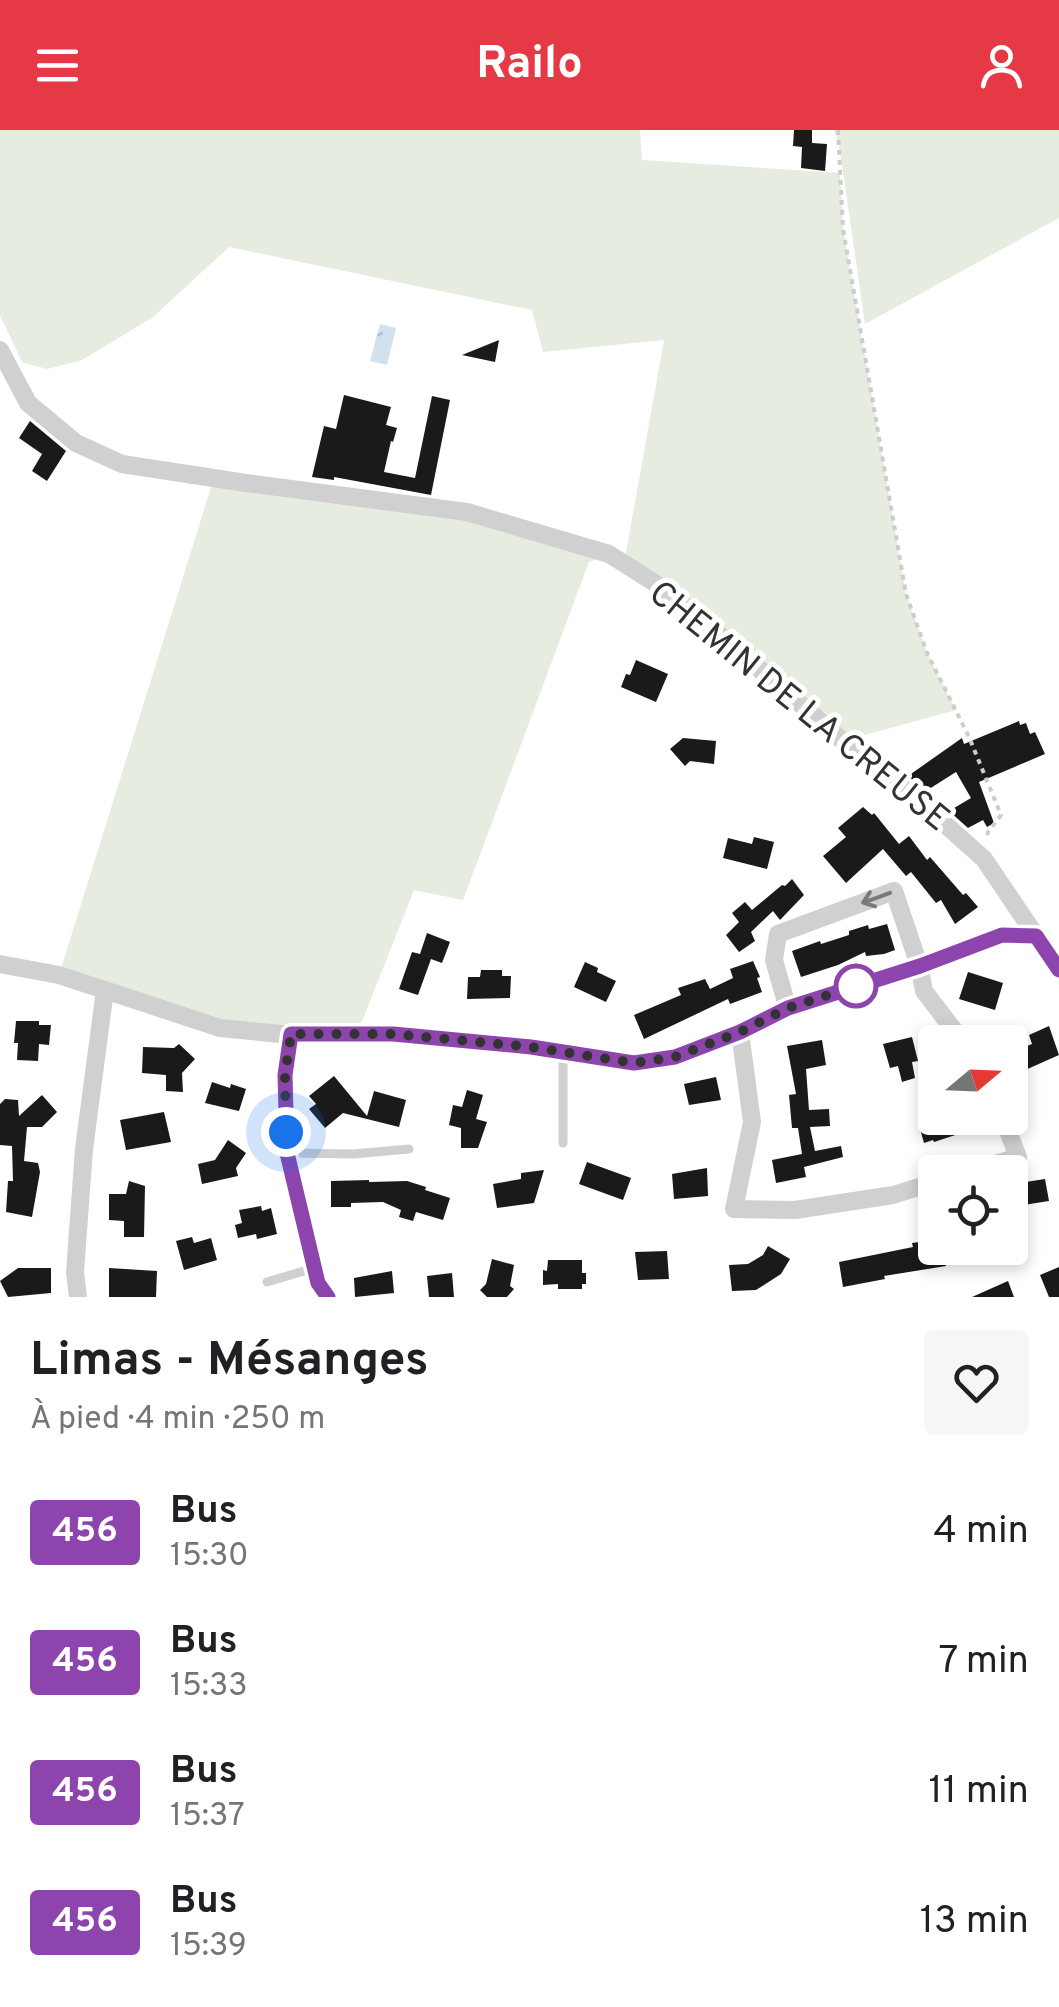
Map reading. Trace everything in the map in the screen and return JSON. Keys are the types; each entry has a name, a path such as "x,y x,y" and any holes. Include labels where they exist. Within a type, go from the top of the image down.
{"street":[{"name":"CHEMIN DE LA CREUSE","path":"0,350 28,403 76,443 122,464 467,512 609,554 672,594 984,858 1059,970"},
{"path":"788,1008 774,960 778,934 894,892 920,966 924,991 950,1025"},
{"path":"0,964 58,975 220,1028 291,1034 393,1034 634,1063 675,1057 788,1008 1002,935 1036,936"},
{"path":"78,1297 76,1272 84,1149 105,990"},
{"path":"740,1032 752,1122 734,1209 794,1210 894,1195 918,1187"},
{"path":"291,1034 285,1075 287,1153 318,1283 328,1297"}],"lane":[{"path":"562,1143 563,1052"},
{"path":"287,1153 353,1154 409,1149"},
{"path":"267,1282 314,1268"}],"path":[{"path":"838,130 843,229 906,594 927,652 969,737 1001,815 988,832 984,858"}],"shaded area":[{"path":"0,130 640,130 642,160 840,173 843,229 906,594 927,653 956,710 843,741 624,564 664,340 543,352 532,310 229,247 153,317 82,360 47,369 22,362 0,315"},
{"path":"834,130 1059,130 1059,218 865,324"},
{"path":"214,478 467,512 609,554 589,562 463,900 414,890 357,1034 220,1028 59,975"}],"water":[{"path":"380,324 396,328 387,365 370,361"}],"building":[{"path":"794,130 812,130 812,143 827,144 825,171 801,168 802,147 793,146"},
{"path":"499,340 495,362 462,355"},
{"path":"344,395 391,407 386,425 397,428 384,472 415,478 432,396 450,400 431,495 334,477 312,477 324,426 336,429"},
{"path":"30,421 66,451 47,481 32,471 42,454 19,438"},
{"path":"636,660 668,674 656,702 621,687"},
{"path":"1019,721 1020,725 1026,723 1030,734 1035,732 1045,754 979,782 994,823 987,827 983,820 968,828 949,811 971,798 956,772 926,791 908,776 962,738 964,744"},
{"path":"683,738 716,741 714,764 690,761 685,766 670,749"},
{"path":"863,807 874,813 899,844 909,836 927,860 930,857 978,907 955,924 941,900 936,903 911,872 906,876 883,849 846,883 823,856 846,837 838,828"},
{"path":"754,837 774,842 767,869 723,858 728,838 752,844"},
{"path":"792,879 804,895 780,920 773,911 751,932 755,941 739,952 726,935 739,922 732,913 745,902 752,910"},
{"path":"887,924 895,950 866,956 865,952 801,977 792,951 849,935 849,931 868,925 869,929"},
{"path":"427,933 450,942 442,963 431,959 418,995 399,989 412,952 420,954"},
{"path":"753,961 762,992 730,1004 728,999 644,1039 634,1015 681,995 678,988 705,979 710,989 733,978 730,969"},
{"path":"585,962 616,981 606,1002 574,987"},
{"path":"481,970 502,970 502,976 511,976 510,998 467,999 468,977 480,977"},
{"path":"968,972 1003,983 995,1010 959,999"},
{"path":"16,1021 51,1025 49,1045 39,1044 38,1061 17,1060"},
{"path":"1049,1026 1059,1055 1028,1069 1028,1046 1032,1044 1029,1035"},
{"path":"912,1037 918,1061 912,1062 915,1078 902,1082 898,1066 890,1068 883,1044"},
{"path":"822,1040 826,1065 806,1069 809,1110 829,1109 830,1126 810,1127 815,1151 841,1146 843,1157 804,1167 806,1177 776,1183 772,1160 802,1154 798,1128 792,1128 789,1095 796,1094 787,1046"},
{"path":"179,1044 195,1059 182,1073 183,1092 166,1091 166,1075 142,1073 143,1047 174,1048"},
{"path":"334,1076 367,1116 374,1091 406,1100 399,1127 343,1113 325,1128 309,1109 316,1104 309,1096"},
{"path":"716,1077 721,1100 689,1105 684,1084"},
{"path":"212,1082 246,1089 239,1111 205,1103"},
{"path":"467,1090 483,1095 476,1119 487,1122 478,1148 461,1148 461,1128 449,1125 453,1105 462,1107"},
{"path":"42,1095 57,1112 42,1127 27,1127 24,1161 38,1163 40,1172 32,1217 6,1212 8,1181 13,1181 12,1146 0,1145 0,1104 5,1099 18,1100 19,1116"},
{"path":"164,1112 171,1142 126,1150 120,1120"},
{"path":"922,1135 955,1135 934,1142 924,1143"},
{"path":"228,1140 246,1153 236,1168 238,1176 202,1184 198,1164 215,1160"},
{"path":"587,1162 631,1178 623,1200 579,1184"},
{"path":"707,1168 708,1196 674,1199 672,1174"},
{"path":"544,1170 534,1203 497,1208 493,1184 521,1179 521,1173"},
{"path":"1045,1179 1049,1201 1028,1204 1028,1182"},
{"path":"129,1181 145,1186 144,1237 124,1237 124,1221 109,1220 109,1194 126,1194"},
{"path":"331,1181 407,1181 450,1198 443,1220 416,1212 413,1221 399,1217 401,1210 383,1202 331,1207"},
{"path":"261,1206 262,1211 271,1208 277,1234 238,1238 235,1225 242,1223 239,1210"},
{"path":"192,1237 194,1243 211,1238 217,1260 184,1270 176,1241"},
{"path":"918,1242 918,1265 946,1266 843,1287 839,1262 913,1247 912,1243"},
{"path":"768,1246 790,1259 781,1274 756,1290 732,1291 729,1265 748,1264 763,1255"},
{"path":"667,1251 669,1279 638,1280 635,1252"},
{"path":"492,1259 514,1265 510,1286 514,1289 507,1297 487,1297 480,1290 486,1284"},
{"path":"548,1260 582,1260 586,1284 582,1284 582,1289 543,1285"},
{"path":"1059,1267 1059,1297 1049,1297 1040,1275"},
{"path":"18,1268 51,1268 51,1293 8,1297 0,1281"},
{"path":"109,1268 157,1271 156,1297 109,1297"},
{"path":"392,1271 394,1293 355,1297 354,1278"},
{"path":"452,1273 454,1297 429,1297 427,1276"},
{"path":"1008,1281 1014,1297 972,1297"}],"bus line":[{"name":"456","path":"328,1297 318,1283 287,1153 285,1075 291,1034 393,1034 531,1047 634,1063 675,1057 788,1008 1002,935 1036,936 1059,970"}],"route":[{"path":"286,1132 285,1075 291,1034 393,1034 531,1047 634,1063 675,1057 788,1008 856,986"}]}
